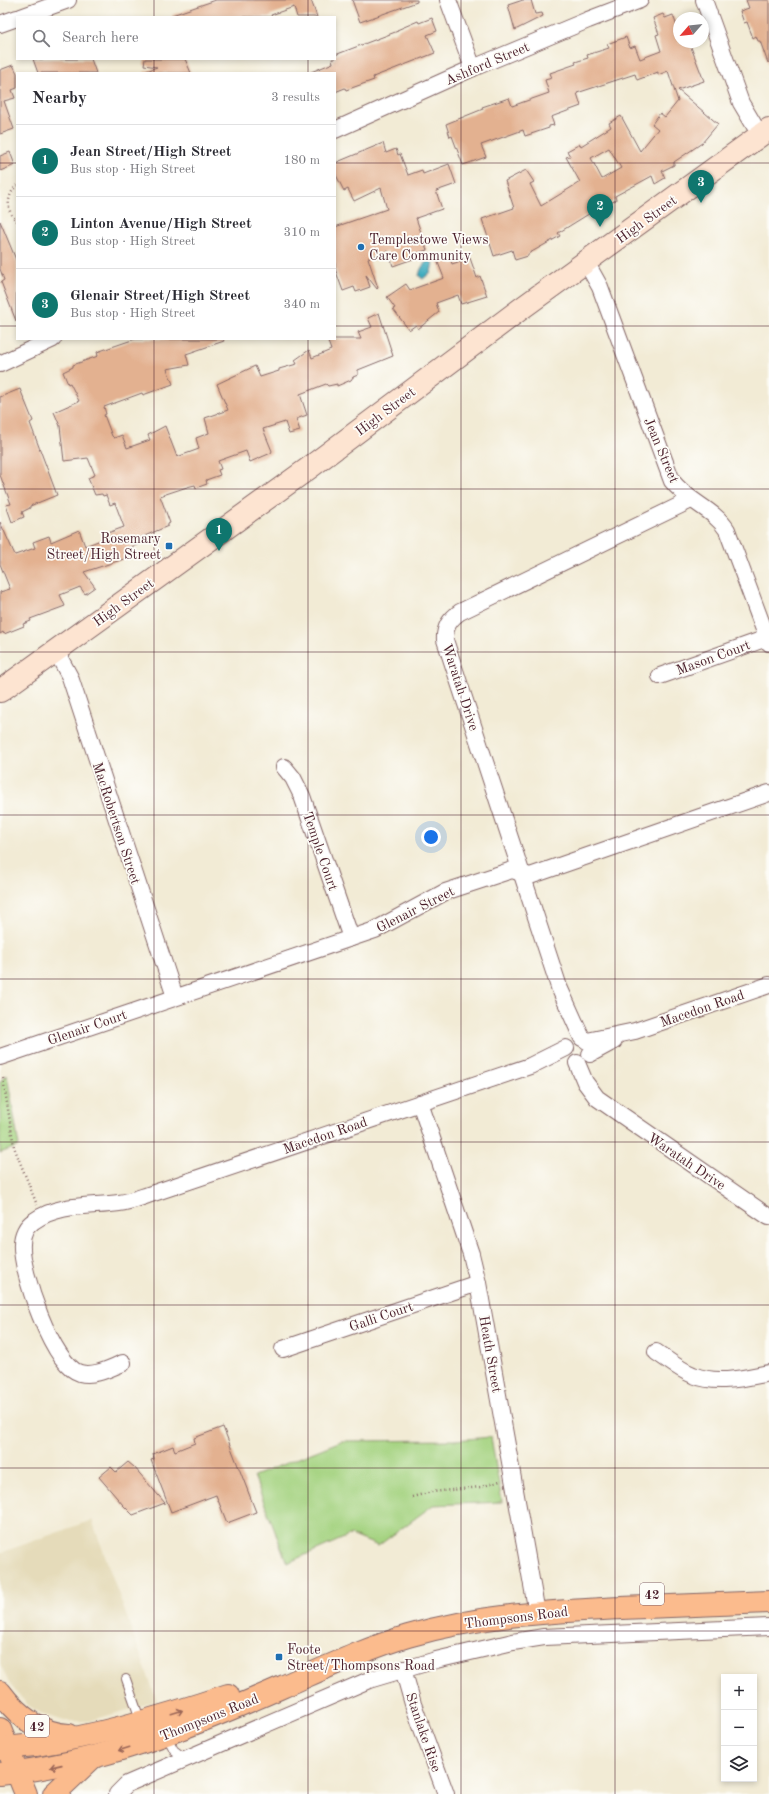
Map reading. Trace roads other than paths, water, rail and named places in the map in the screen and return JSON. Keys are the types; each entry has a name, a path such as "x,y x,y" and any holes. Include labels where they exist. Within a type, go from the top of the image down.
{"main road":[{"name":"High Street","path":"0,691 308,468 586,262 765,132"},
{"name":"Thompsons Road","path":"9,1773 93,1757 166,1735 388,1643 458,1623 495,1617 536,1606 769,1588"},
{"name":"Thompsons Road","path":"3,1742 36,1745 141,1722 228,1695 391,1628 452,1611 503,1603 536,1606 769,1602"},
{"name":"42","path":"0,1692 15,1711 40,1728 64,1735 86,1735"},
{"path":"3,1742 9,1773 26,1794"},
{"path":"54,1794 93,1757"}],"street":[{"path":"24,16 68,0"},
{"path":"448,0 473,68"},
{"name":"Ashford Street","path":"336,130 473,68 640,0"},
{"path":"704,0 741,103 765,132"},
{"path":"0,24 16,18"},
{"name":"Jean Street","path":"586,262 600,287 672,482 682,493 717,518 727,530 768,641"},
{"path":"0,364 51,340"},
{"name":"Waratah Drive","path":"691,500 460,612 448,624 445,640 559,987 591,1092 604,1104 769,1217"},
{"name":"Mason Court","path":"660,676 768,641"},
{"name":"MacRobertson Street","path":"56,651 70,677 175,998"},
{"name":"Temple Court","path":"284,767 293,778 302,796 351,938"},
{"name":"Glenair Street","path":"175,998 383,927 445,892 512,870 530,876 769,793"},
{"name":"Macedon Road","path":"123,1363 93,1374 78,1373 67,1365 55,1347 42,1322 33,1295 22,1250 24,1232 33,1221 42,1216 68,1208 119,1203 148,1195 769,985"},
{"name":"Glenair Court","path":"0,1057 175,998"},
{"name":"Heath Street","path":"420,1103 471,1254 478,1283 536,1606"},
{"name":"Galli Court","path":"283,1349 478,1283"},
{"path":"656,1352 681,1369 704,1379 728,1380 769,1373"},
{"name":"Thompsons Road","path":"118,1794 127,1784 351,1687 403,1669 513,1642 544,1637 769,1627"},
{"name":"Stanlake Rise","path":"403,1669 413,1704 446,1794"}],"lane":[{"path":"126,1679 141,1722"},
{"path":"166,1735 174,1750 187,1759"}],"water":[{"path":"429,260 433,263 431,272 423,279 419,276 420,271 423,265"}],"place":[{"name":"Glenair Street/High Street","path":"701,203"},
{"name":"Linton Avenue/High Street","path":"600,227"},
{"name":"Templestowe Views Care Community","path":"361,247"},
{"name":"Rosemary Street/High Street","path":"169,546"},
{"name":"Jean Street/High Street","path":"219,551"},
{"name":"Foote Street/Thompsons Road","path":"279,1657"}]}
